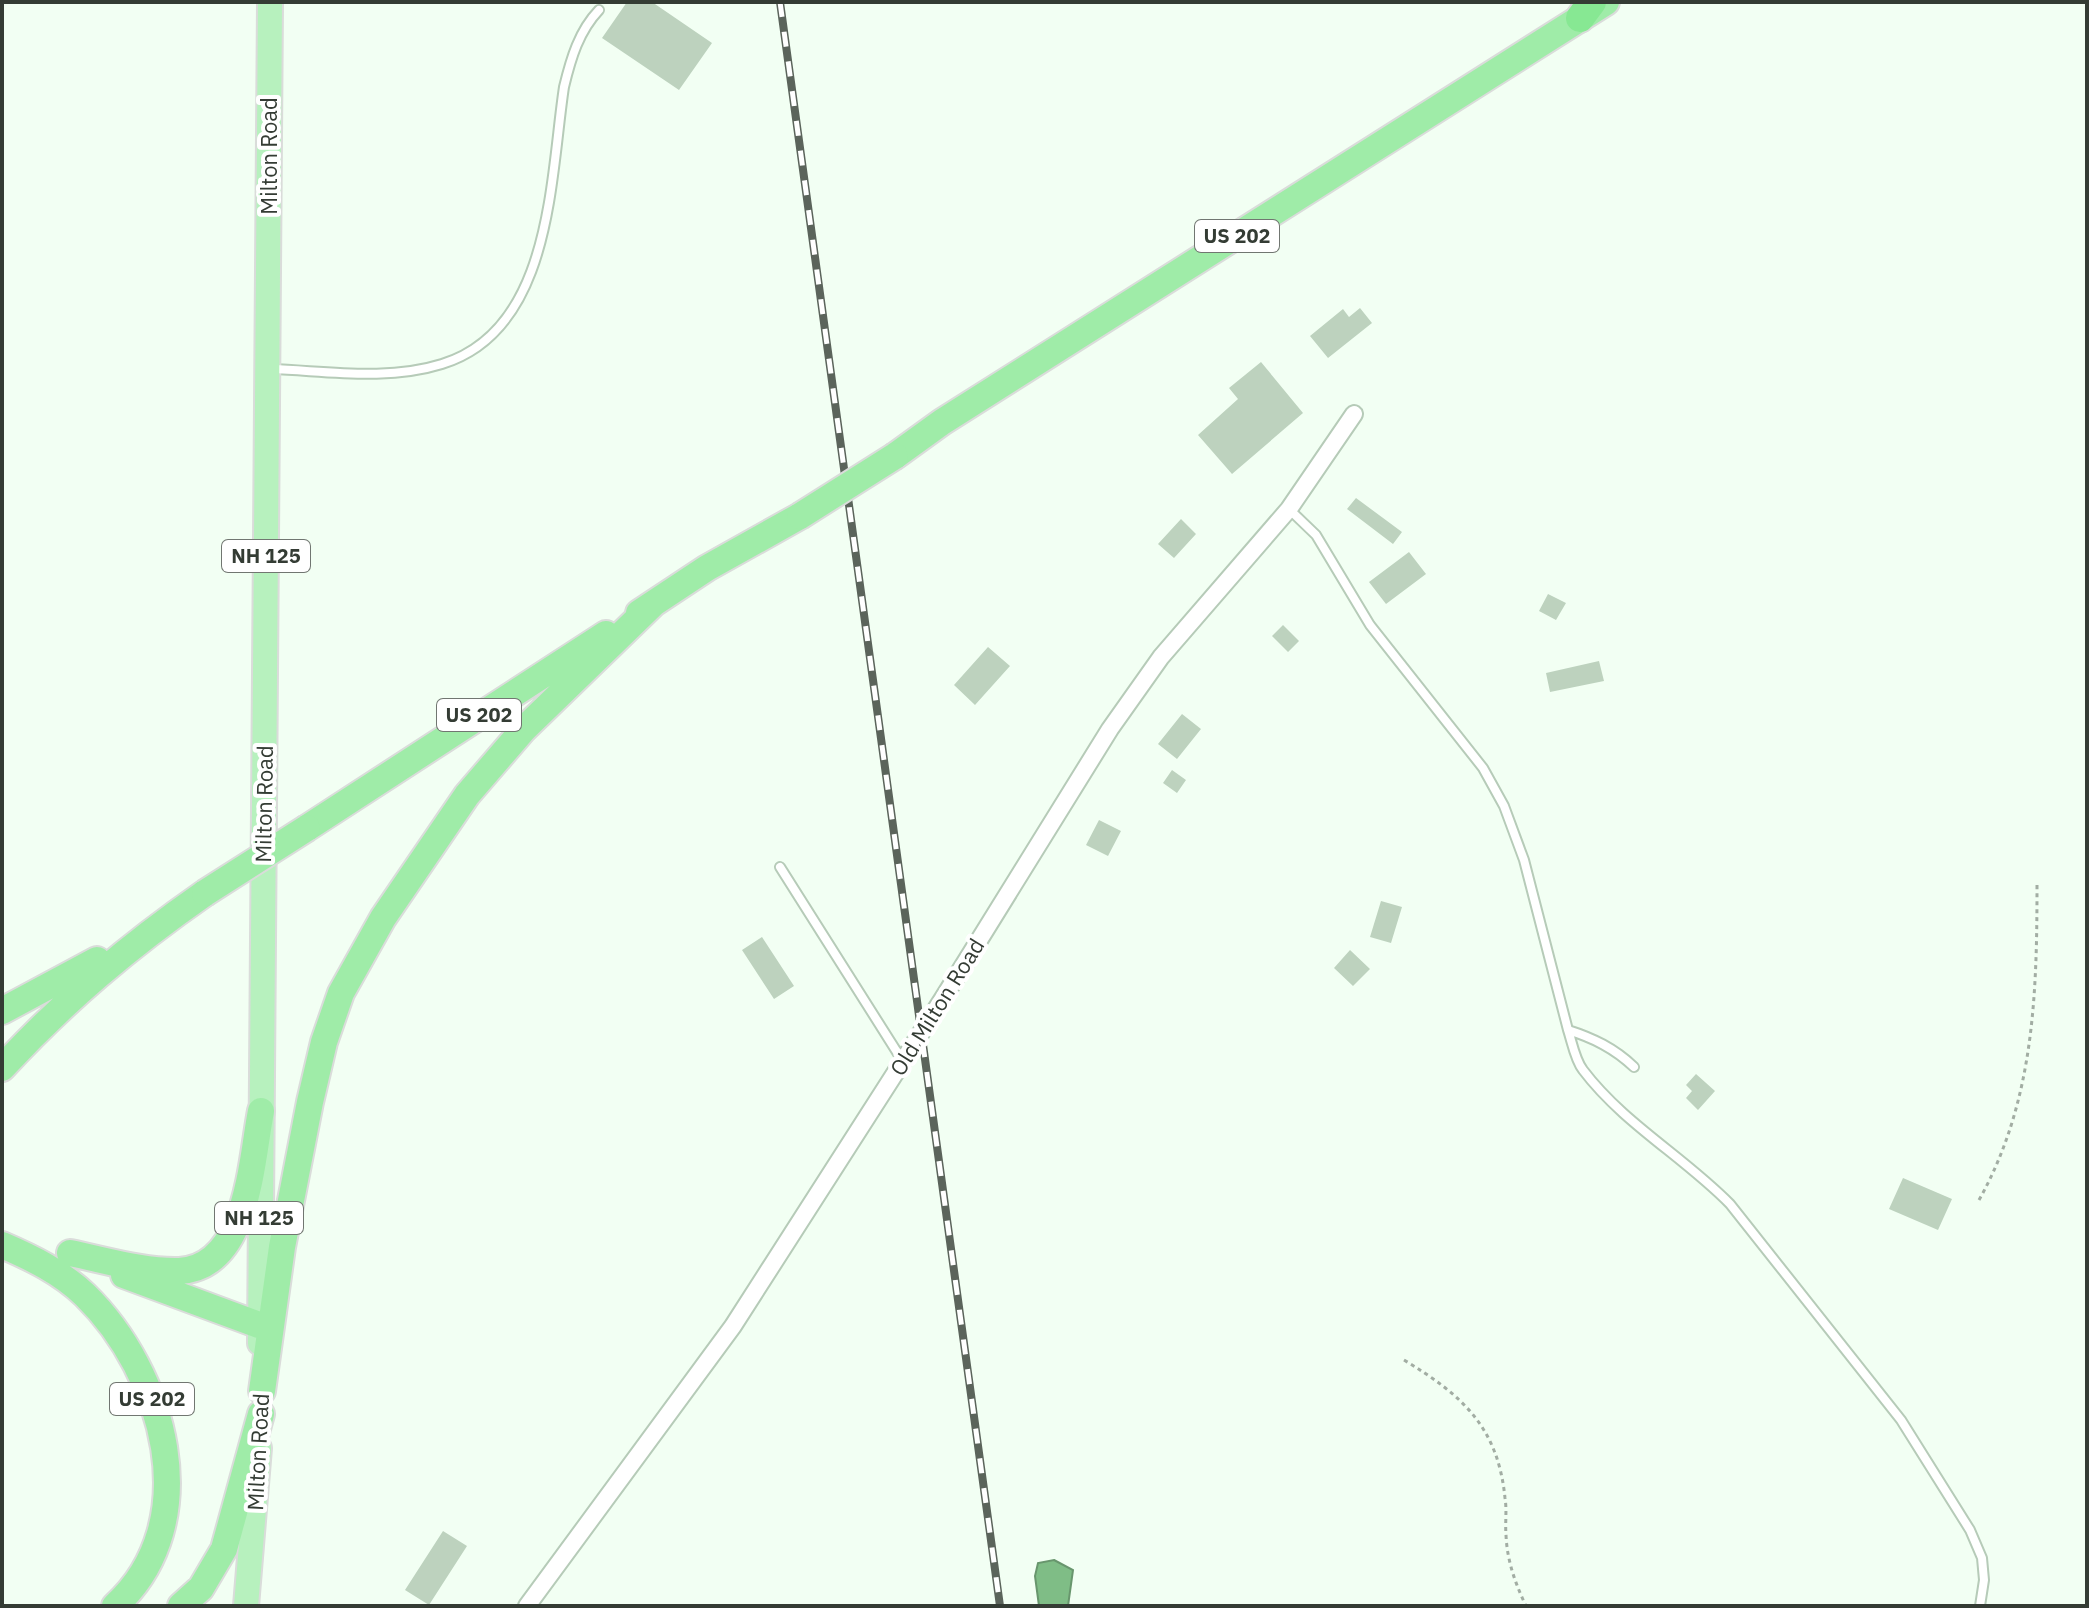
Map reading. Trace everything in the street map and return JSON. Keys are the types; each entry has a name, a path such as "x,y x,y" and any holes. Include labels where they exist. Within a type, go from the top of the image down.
{"highway":[{"name":"US 202","path":"2,1068 96,974 205,893 707,568 800,516 1586,10 1606,2"},
{"path":"181,1606 201,1588 224,1549 261,1402 282,1247 310,1102 324,1042 341,993 383,918 467,795 523,730 653,604"},
{"name":"US 202","path":"2,1011 146,934"},
{"path":"70,1253 153,1269 180,1271 202,1267 222,1252 234,1231 244,1202 261,1111"},
{"path":"2,1230 259,1325"},
{"name":"US 202","path":"2,1245 59,1273 86,1296 140,1368 152,1400 162,1438 168,1482 166,1506 152,1554 138,1580 115,1606"}],"main road":[{"name":"Milton Road","path":"246,1606 261,1402 259,1325 270,2"}],"street":[{"name":"Old Milton Road","path":"527,1606 733,1326 1110,729 1161,657 1289,509 1354,414"}],"lane":[{"path":"267,369 377,373 420,369 462,356 496,332 510,315 530,276 542,235 567,76 585,25 599,10"},
{"path":"1289,509 1316,535 1370,625 1483,768 1504,806 1524,860 1568,1030 1581,1068 1638,1126 1730,1204 1901,1420 1982,1558 1984,1580 1980,1606"},
{"path":"780,867 903,1061"},
{"path":"1568,1030 1594,1039 1619,1053 1634,1067"}],"path":[{"path":"1979,1200 1998,1167 2022,1092 2037,980 2037,885"},
{"path":"1404,1360 1456,1397 1475,1415 1491,1439 1502,1476 1508,1556 1526,1606"}],"shaded area":[{"path":"1054,1560 1073,1570 1068,1606 1039,1606 1035,1576 1038,1563"}],"building":[{"path":"627,2 652,2 712,43 679,90 602,38"},
{"path":"1360,308 1372,323 1328,358 1310,336 1343,309 1349,317"},
{"path":"1261,362 1303,413 1232,474 1198,435 1238,399 1229,388"},
{"path":"1356,498 1402,532 1393,544 1347,509"},
{"path":"1181,519 1196,534 1174,558 1158,544"},
{"path":"1409,552 1426,574 1386,604 1369,582"},
{"path":"1548,594 1566,603 1556,620 1539,611"},
{"path":"1283,625 1299,641 1288,652 1272,636"},
{"path":"988,647 1010,666 975,705 954,685"},
{"path":"1599,661 1604,681 1550,692 1546,673"},
{"path":"1182,714 1201,729 1177,759 1158,744"},
{"path":"1172,770 1186,780 1177,793 1163,783"},
{"path":"1099,820 1121,831 1108,856 1086,845"},
{"path":"1381,901 1402,907 1391,943 1370,937"},
{"path":"762,937 794,986 774,999 742,950"},
{"path":"1350,950 1370,969 1353,986 1334,968"},
{"path":"1696,1074 1715,1091 1698,1110 1686,1098 1692,1091 1686,1085"},
{"path":"1903,1178 1952,1199 1938,1230 1889,1209"},
{"path":"443,1531 467,1546 429,1605 405,1590"}],"railway":[{"path":"780,2 1000,1606"}]}
